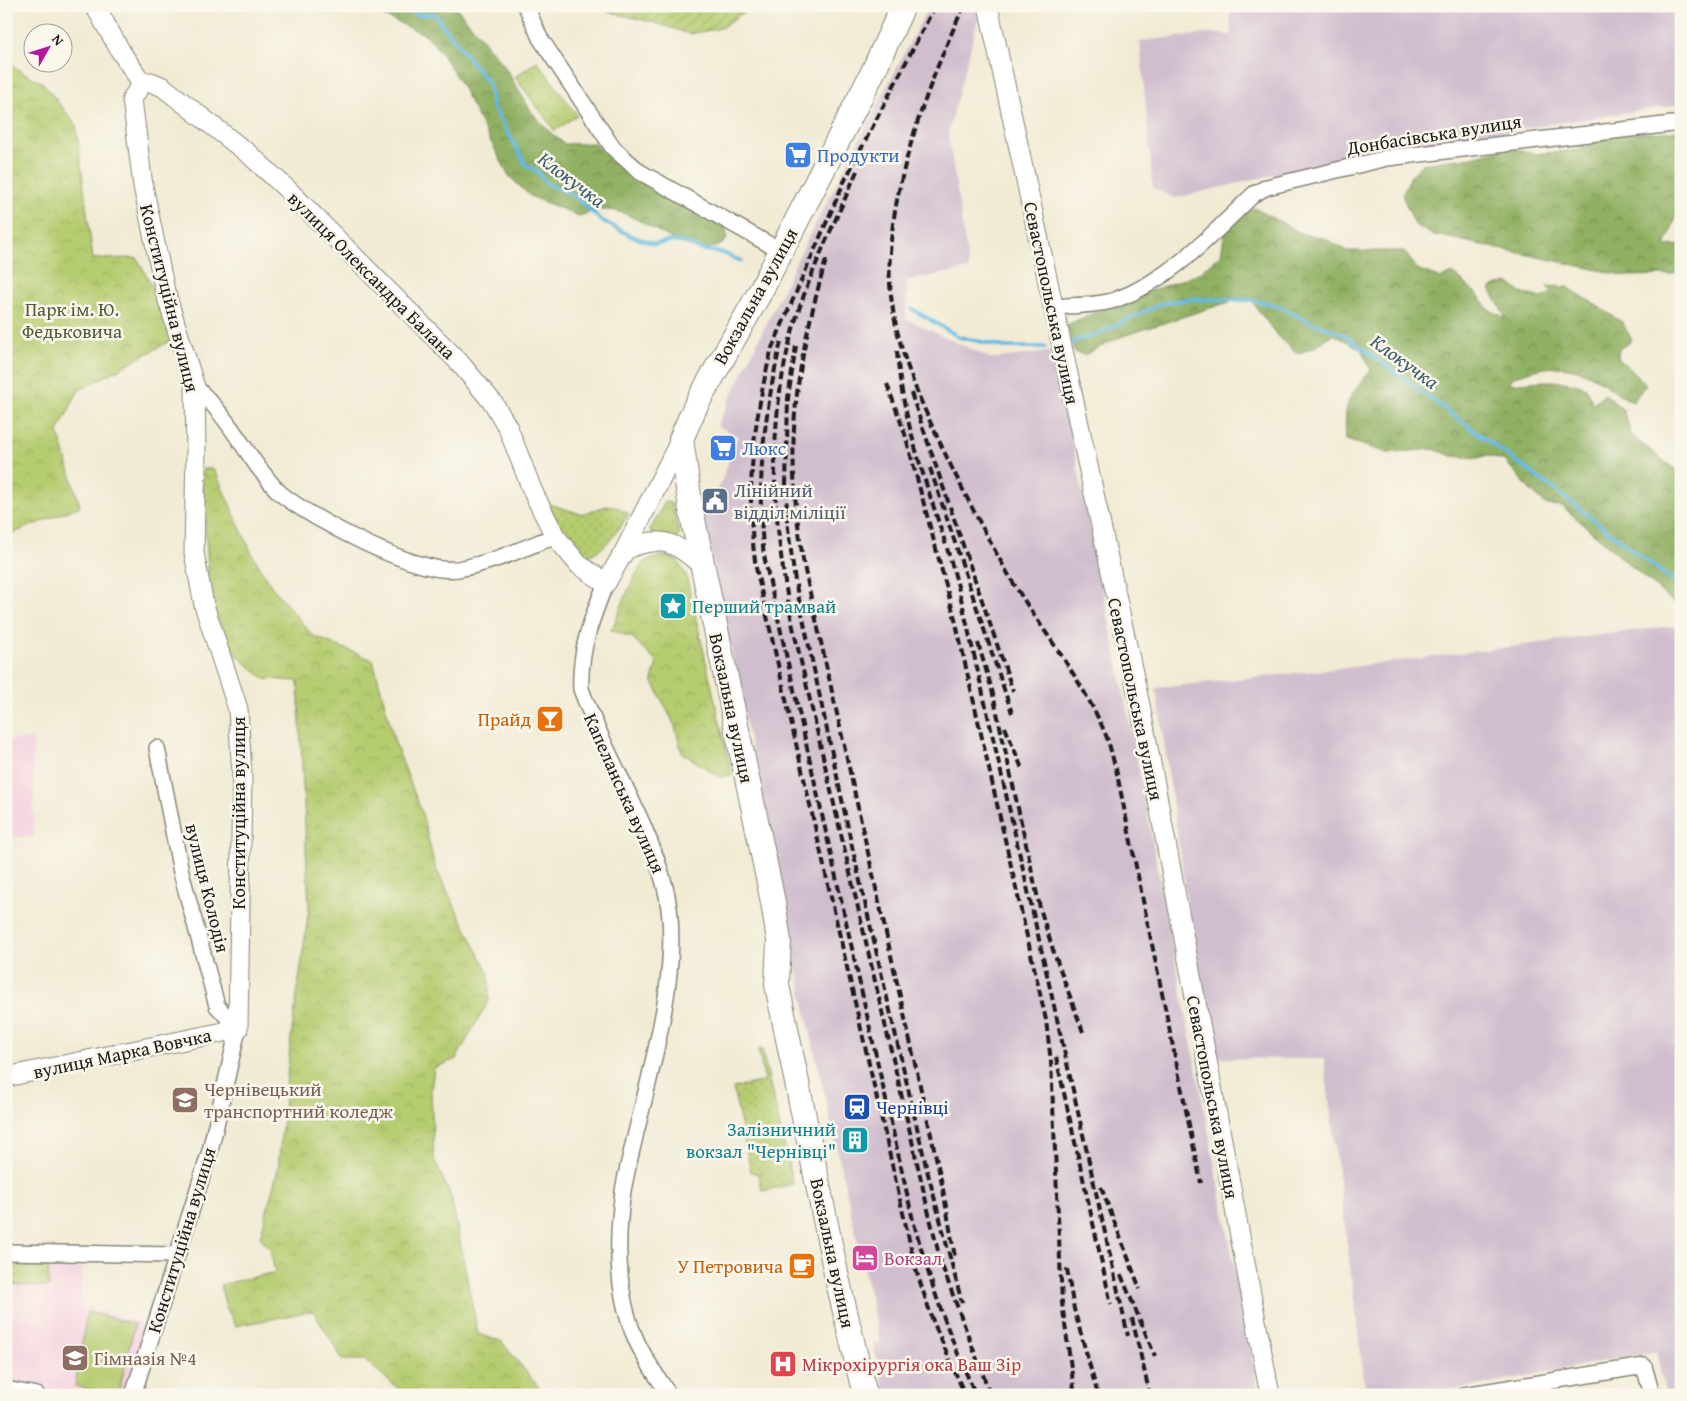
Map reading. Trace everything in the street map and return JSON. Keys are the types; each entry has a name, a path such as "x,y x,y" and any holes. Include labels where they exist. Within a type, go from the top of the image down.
{"main road":[{"name":"Вокзальна вулиця","path":"865,1395 837,1278 782,1010 776,978 779,941 773,902 694,524 682,439 700,397 781,251 872,74 903,6"}],"street":[{"path":"95,6 121,52 142,83"},
{"path":"526,6 540,38 613,148 640,172 781,251"},
{"name":"Севастопольська вулиця","path":"988,6 1140,705 1270,1395"},
{"name":"вулиця Олександра Балана","path":"142,83 151,82 163,87 250,155 326,227 459,362 494,404 508,428 532,492 555,536 579,565 606,582"},
{"name":"Конституційна вулиця","path":"133,1395 210,1151 238,1029 242,776 238,708 209,622 195,566 194,387 165,291 143,186 132,99 142,83"},
{"name":"Донбасівська вулиця","path":"1054,307 1112,301 1147,286 1179,264 1254,194 1267,186 1387,158 1681,123"},
{"path":"194,387 210,400 279,493 337,528 388,555 428,565 457,569 507,554 555,536"},
{"name":"Капеланська вулиця","path":"669,1395 651,1368 634,1334 623,1292 620,1265 620,1221 623,1191 666,994 670,956 670,918 661,873 581,689 580,669 590,622 606,582 625,550 682,439"},
{"path":"676,545 690,536 694,524"},
{"path":"625,550 649,542 676,545 686,551 703,567"},
{"name":"вулиця Колодія","path":"157,748 181,872 217,1006 238,1029"},
{"name":"вулиця Марка Вовчка","path":"6,1077 238,1029"},
{"path":"6,1252 176,1255"},
{"path":"1464,1395 1644,1366 1652,1395"},
{"path":"6,1389 37,1395"}],"shaded area":[{"path":"929,6 975,6 978,19 948,133 969,269 907,280 906,319 992,359 1054,351 1129,719 1259,1395 886,1395 873,1344 880,1342 803,999 699,495 718,490 738,436 717,426 804,246"},
{"path":"1229,6 1681,6 1681,104 1425,144 1325,163 1175,198 1153,188 1140,41 1214,33 1231,35"},
{"path":"1672,626 1681,627 1681,1395 1666,1395 1656,1351 1429,1395 1366,1395 1324,1059 1210,1058 1156,688 1344,668"},
{"path":"33,739 34,837 6,837 6,740"},
{"name":"Гімназія №4","path":"6,1258 82,1259 81,1306 154,1326 133,1395 33,1395 6,1390"}],"green space":[{"path":"371,6 455,6 503,64 531,111 551,133 565,144 594,143 636,178 725,227 726,241 710,248 696,248 683,244 628,215 616,211 601,210 579,216 530,196 509,176 460,83 440,51 426,35 384,16"},
{"path":"606,6 752,6 721,28 690,34 652,22 608,12"},
{"name":"Парк ім. Ю. Федьковича","path":"6,59 20,71 43,83 76,125 93,259 137,258 167,314 174,339 78,391 58,432 80,506 6,536"},
{"path":"537,61 577,115 555,131 515,77"},
{"path":"1681,131 1681,204 1665,246 1681,245 1681,271 1670,275 1626,276 1431,234 1415,225 1402,195 1411,176 1422,164 1472,157 1512,147 1533,154 1579,150 1609,135"},
{"path":"1254,208 1303,234 1324,238 1347,251 1404,251 1417,269 1441,278 1453,273 1479,296 1488,309 1506,318 1490,289 1497,285 1509,283 1521,293 1543,298 1552,292 1546,286 1568,287 1622,322 1632,340 1619,349 1618,358 1646,384 1633,402 1600,381 1578,370 1555,367 1544,368 1510,379 1512,384 1549,381 1577,385 1586,388 1593,404 1605,394 1623,410 1632,436 1677,471 1681,462 1681,609 1562,506 1547,505 1532,492 1505,461 1487,455 1479,458 1452,456 1433,449 1388,453 1346,440 1346,409 1348,402 1356,388 1371,370 1361,349 1333,334 1315,347 1297,354 1275,333 1251,300 1232,301 1120,337 1084,355 1074,352 1067,325 1113,304 1198,274 1221,255 1226,223"},
{"path":"202,469 214,469 252,554 272,587 313,636 373,660 395,743 422,813 435,867 489,974 489,1000 456,1059 434,1068 431,1091 434,1159 451,1197 478,1334 501,1341 545,1395 401,1395 400,1390 365,1360 343,1360 313,1311 236,1326 226,1307 220,1285 275,1272 270,1249 260,1237 278,1169 290,1045 309,908 298,681 265,679 235,654 210,602"},
{"path":"665,502 671,503 679,534 676,539 653,535 650,530"},
{"path":"546,503 581,514 607,506 619,508 629,514 613,537 598,551 590,555 582,555 570,548"},
{"path":"667,556 678,561 686,575 732,775 720,777 682,753 675,726 652,680 657,663 633,638 611,630 640,567 649,560"},
{"path":"762,1049 793,1184 762,1191 758,1174 751,1172 733,1088 765,1081 758,1050"},
{"path":"6,1264 48,1265 49,1287 6,1284"},
{"path":"87,1312 135,1324 118,1395 75,1386"}],"waterway":[{"name":"Клокучка","path":"404,6 418,15 434,14 489,84 493,107 526,165 538,172 546,183 573,195 601,220 631,236 655,244 672,241 686,243 699,249 723,253 741,261"},
{"name":"Клокучка","path":"1068,343 1093,336 1163,303 1191,299 1252,300 1279,306 1303,319 1343,334 1555,490 1681,587"},
{"path":"912,309 959,337 1005,347 1045,347"}],"railway":[{"path":"935,6 844,182 772,348 765,375 756,430 751,485 751,513 756,568 916,1270 933,1321 965,1395"},
{"path":"964,6 951,34 916,126 899,191 890,253 893,311 899,338 917,392 953,470 1006,570 1074,675 1096,713 1107,737 1116,769 1201,1183"},
{"path":"857,171 806,289 793,329 784,367 775,441 777,515 786,589 793,627 928,1210 941,1263 981,1370"},
{"path":"826,260 806,339 797,393 793,447 796,509 804,566 942,1184 955,1257"},
{"path":"781,342 770,395 763,449 761,502 764,556 912,1216 940,1307 976,1395"},
{"path":"796,346 788,398 786,484 787,521 795,581 853,851 926,1166 962,1303"},
{"path":"897,351 907,417 925,481 946,544 963,607 1128,1336"},
{"path":"887,384 905,434 955,619 1046,1020 1051,1062 1062,1303 1074,1389"},
{"path":"911,393 1013,691"},
{"path":"930,468 1012,713"},
{"path":"978,643 992,690 1040,908 1083,1032"},
{"path":"1005,727 1023,771"},
{"path":"1056,1057 1111,1304"},
{"path":"1101,1187 1140,1289"},
{"path":"1067,1269 1074,1309 1098,1395"},
{"path":"1121,1275 1155,1356"},
{"path":"1132,1318 1150,1395"},
{"path":"979,1363 990,1395"}],"place":[{"name":"Продукти","path":"798,155"},
{"name":"Люкс","path":"723,448"},
{"name":"Лінійний відділ міліції","path":"715,501"},
{"name":"Перший трамвай","path":"673,606"},
{"name":"Прайд","path":"550,719"},
{"name":"Чернівецький транспортний коледж","path":"185,1100"},
{"name":"Чернівці","path":"857,1107"},
{"name":"Залізничний вокзал \"Чернівці\"","path":"855,1140"},
{"name":"Вокзал","path":"865,1258"},
{"name":"У Петровича","path":"802,1266"},
{"name":"Гімназія №4","path":"75,1358"},
{"name":"Мікрохірургія ока Ваш Зір","path":"783,1364"}]}
